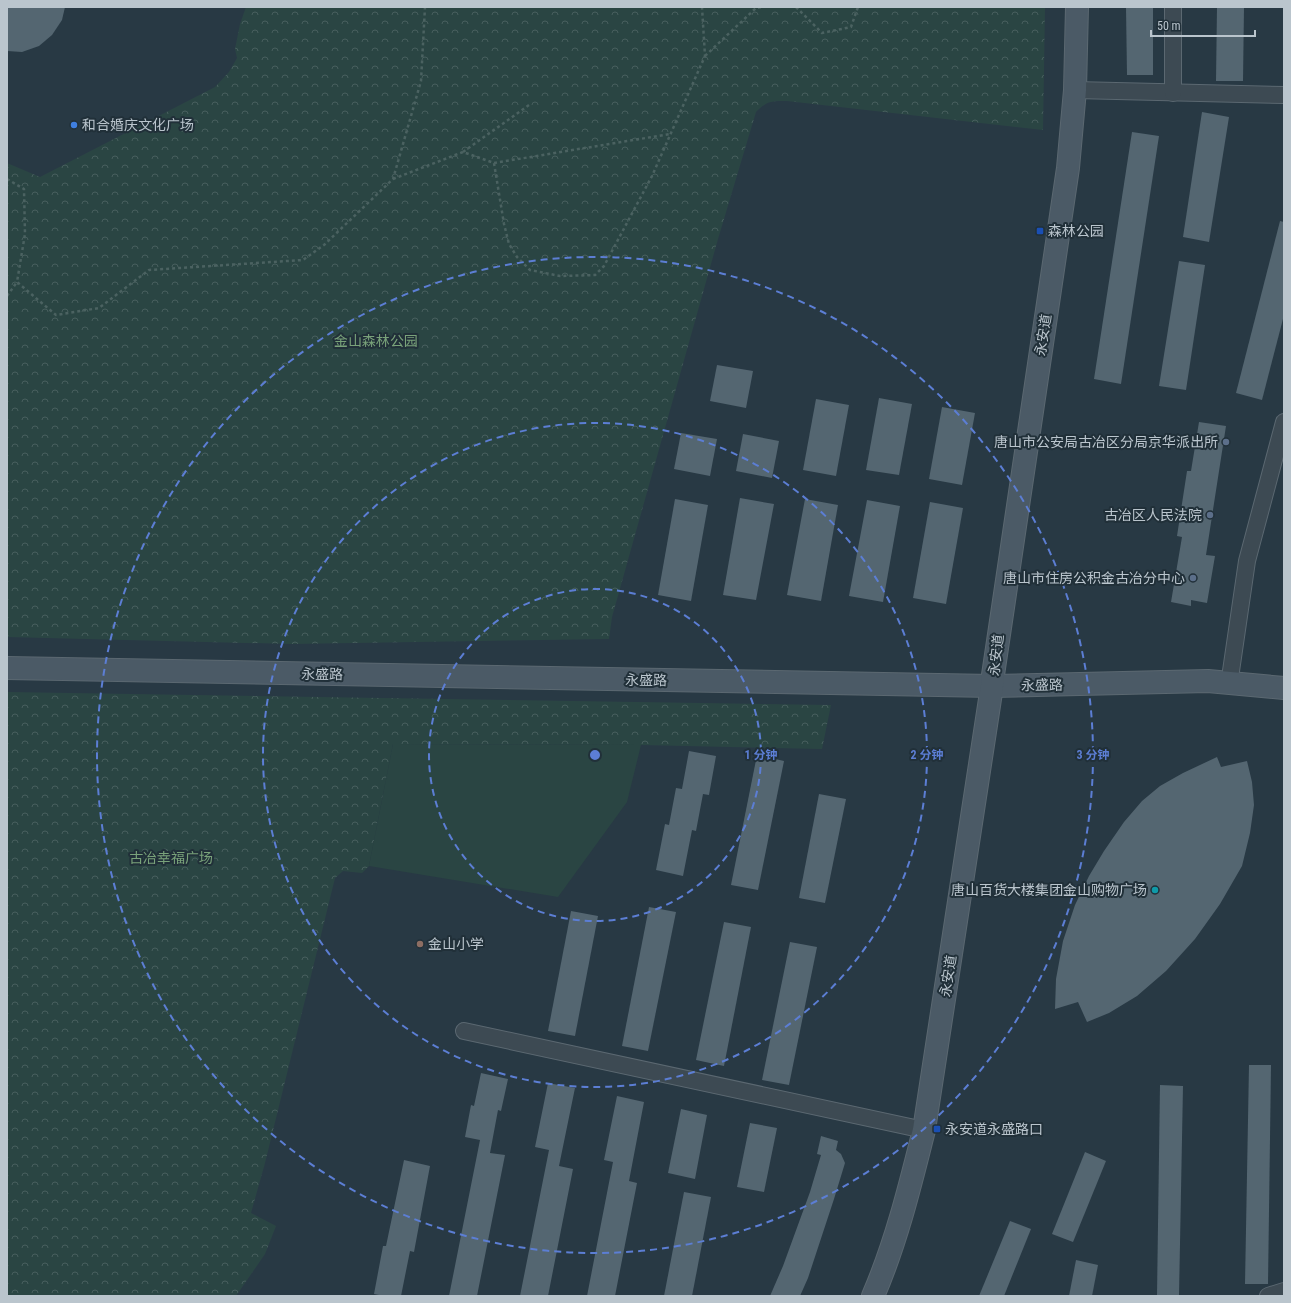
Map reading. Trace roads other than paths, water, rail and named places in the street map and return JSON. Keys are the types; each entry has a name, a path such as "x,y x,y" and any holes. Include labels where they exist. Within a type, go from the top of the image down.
{"main road":[{"name":"永安道","path":"872,1296 879,1280 908,1194 924,1130 1068,168 1075,90 1077,7"},
{"name":"永盛路","path":"7,657 992,680 1208,670 1284,676"},
{"name":"永盛路","path":"7,668 992,680 1208,681 1284,688"}],"street":[{"path":"1173,7 1173,93"},
{"path":"1075,90 1284,95"},
{"path":"1231,671 1246,561 1284,422"},
{"path":"464,1031 924,1130"},
{"path":"1268,1296 1284,1291"}],"place":[{"name":"和合婚庆文化广场","path":"74,125"},
{"name":"森林公园","path":"1040,231"},
{"name":"唐山市公安局古冶区分局京华派出所","path":"1226,442"},
{"name":"古冶区人民法院","path":"1210,515"},
{"name":"唐山市住房公积金古冶分中心","path":"1193,578"},
{"name":"唐山百货大楼集团金山购物广场","path":"1155,890"},
{"name":"金山小学","path":"420,944"},
{"name":"永安道永盛路口","path":"937,1129"}],"park label":[{"name":"金山森林公园","path":"376,341"},
{"name":"古冶幸福广场","path":"171,858"}]}
